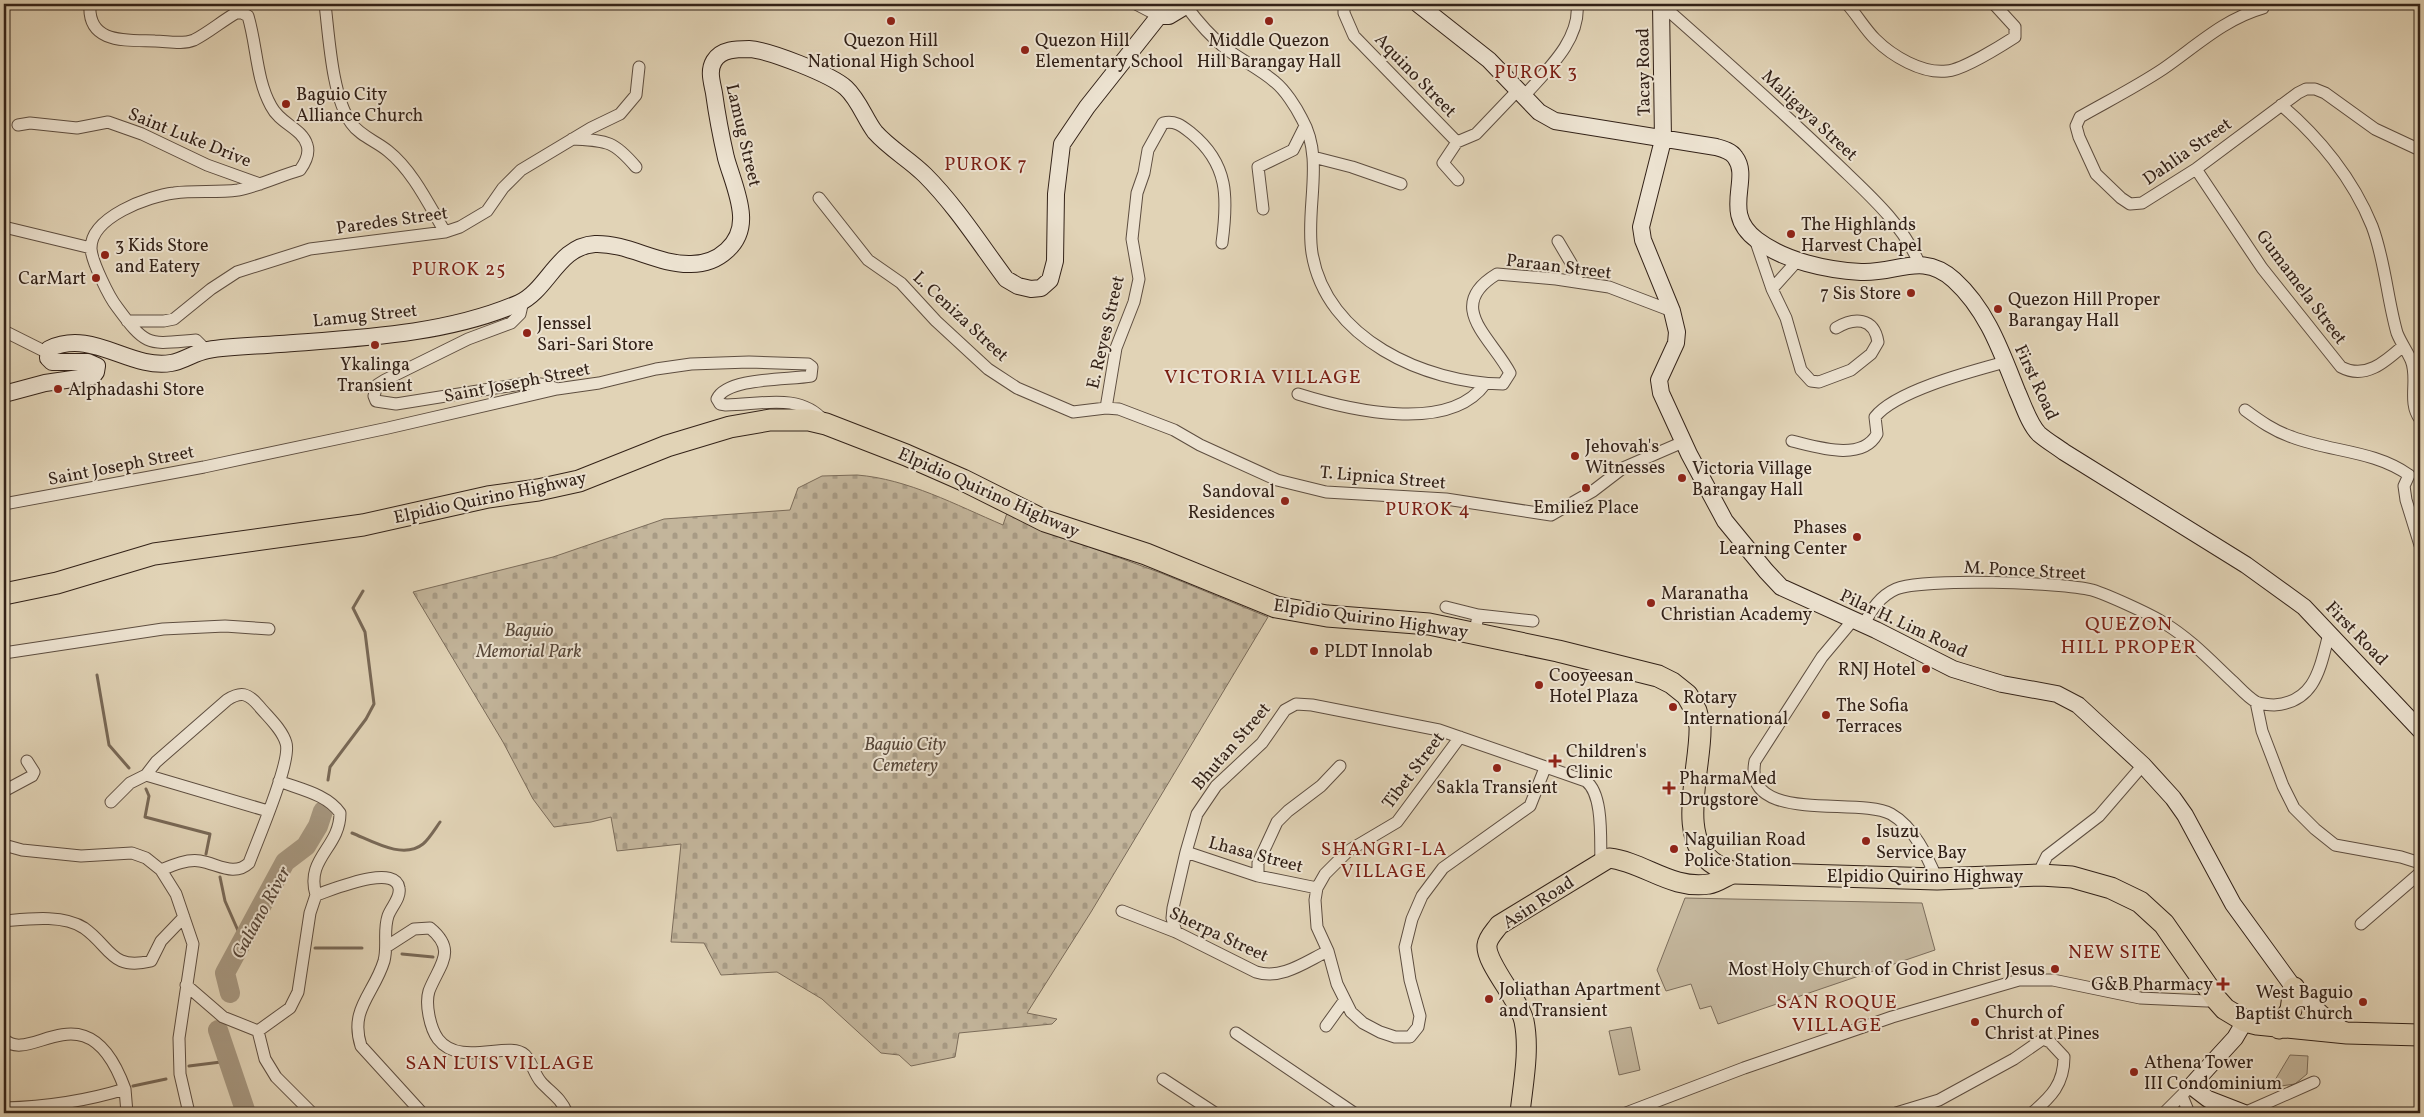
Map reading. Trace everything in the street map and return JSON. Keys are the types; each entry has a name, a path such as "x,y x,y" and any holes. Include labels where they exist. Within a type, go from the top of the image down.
{"highway":[{"name":"Elpidio Quirino Highway","path":"4,594 57,583 154,554 363,525 488,497 538,490 579,481 668,446 730,427 770,420 809,420 826,424 963,480 1046,521 1146,554 1268,604 1294,611 1327,616 1429,624 1476,624 1658,676 1672,683 1687,695 1696,711 1700,733 1692,828 1702,851 1709,860 1715,865 1734,873 1936,879 2041,875 2072,877 2111,888 2140,902 2164,924 2217,1000 2225,1009 2245,1021 2279,1028 2347,1033 2420,1035"},
{"path":"2279,1028 2291,1010 2294,988"}],"main road":[{"name":"Asin Road","path":"1520,1113 1525,1052 1524,1021 1512,993 1490,960 1487,945 1491,935 1499,925 1609,858 1623,860 1643,867 1663,878 1679,883 1710,884 1734,873"}],"street":[{"path":"90,4 91,23 99,32 113,38 183,42 193,40 242,8 248,16 264,93 279,119 299,132 307,144 306,162 300,170 237,190 174,192 137,202 103,224 96,233 91,248 108,295 137,334 146,340 164,344 196,340 206,350"},
{"path":"325,4 334,70 340,97 350,122 356,129 389,151 424,195 445,232"},
{"path":"1136,4 1159,16 1168,16 1188,5"},
{"name":"Aquino Street","path":"1344,4 1344,13 1354,36 1457,142"},
{"path":"1418,4 1489,60 1539,112 1555,121 1663,140 1716,147 1735,156 1740,165 1737,201 1739,219 1755,239 1772,289 1786,318 1801,370 1811,381 1819,382 1850,370 1871,354 1878,342 1873,329 1860,320 1852,320 1836,328"},
{"path":"1566,4 1578,8"},
{"name":"Tacay Road","path":"1661,4 1663,140"},
{"name":"Maligaya Street","path":"1661,4 1774,104 1881,206 1911,243 1919,263"},
{"path":"1847,4 1874,38 1889,52 1927,69 1947,71 1992,52 2015,37 2015,27 1994,4"},
{"name":"Paraan Street","path":"1188,5 1204,29 1224,47 1277,83 1305,126 1310,137 1313,157 1312,253 1320,286 1351,325 1390,355 1417,367 1485,384 1504,384 1510,374 1484,336 1475,319 1474,296 1478,288 1497,274 1609,287 1672,311"},
{"name":"Aquino Street","path":"1458,180 1443,163 1457,142 1476,134 1521,93 1567,42 1574,31 1578,8"},
{"name":"Dahlia Street","path":"2263,8 2250,11 2208,35 2157,72 2080,117 2076,126 2087,159 2096,174 2110,189 2130,204 2142,203 2196,169 2298,92 2306,89 2315,89 2325,93 2375,129 2420,150"},
{"name":"Lamug Street","path":"48,353 53,346 90,344 141,360 170,364 206,350 361,337 439,327 468,320 523,301 576,248 594,244 605,245 673,263 712,262 726,253 736,240 740,226 741,215 720,132 710,75 712,64 717,57 734,49 775,54 846,88 874,131 889,146 923,173 951,204 1006,279 1018,286 1030,289 1041,288 1050,280 1054,271 1057,231 1056,194 1062,144 1083,113 1159,16"},
{"name":"Paredes Street","path":"127,321 164,321 174,319 216,285 237,272 310,249 445,232 460,227 487,211 503,188 521,170 572,139 620,114 636,95 639,67"},
{"path":"2281,105 2316,139 2350,182 2362,204 2372,228 2398,334 2412,361 2417,392 2414,408 2420,419"},
{"name":"E. Reyes Street","path":"1106,408 1116,348 1134,302 1139,279 1132,239 1137,193 1144,173 1148,150 1163,123 1172,121 1180,124 1200,141 1217,164 1225,191 1222,243"},
{"name":"Saint Luke Drive","path":"18,125 30,123 77,128 108,122 142,134 207,165 260,184"},
{"path":"1263,209 1258,167 1293,150 1305,126"},
{"path":"572,139 609,142 622,150 636,167"},
{"name":"Pilar H. Lim Road","path":"1663,140 1641,226 1646,248 1672,311 1677,332 1676,344 1659,380 1661,393 1683,442 1725,521 1766,571 1782,587 1858,622 1953,670 2002,684 2058,694 2078,705 2143,765 2173,798 2185,815 2233,904 2294,988 2347,1033"},
{"path":"1313,157 1352,167 1401,184"},
{"name":"Gumamela Street","path":"2196,169 2262,268 2341,367 2350,372 2366,372 2388,359 2403,346"},
{"name":"L. Ceniza Street","path":"819,198 868,260 901,283 936,321 988,369 1017,388 1063,410 1073,412 1106,408"},
{"path":"4,227 91,248"},
{"path":"1755,239 1798,260 1860,272 1888,270 1919,263"},
{"path":"1558,241 1574,268 1578,282"},
{"path":"1772,289 1798,260"},
{"name":"First Road","path":"1919,263 1945,273 1966,292 1988,324 2026,412 2038,433 2064,452 2246,565 2304,607 2420,730"},
{"path":"523,301 520,314 511,323 468,339 385,380 377,385 374,396 376,401 382,404 396,404 521,384 541,384 557,389"},
{"path":"4,331 48,353 52,362 88,362 97,366 93,376 45,383 4,394"},
{"name":"Saint Joseph Street","path":"4,504 204,467 388,428 557,389 599,383 656,369 691,364 748,362 808,364 812,368 811,376 767,379 722,392 717,399 720,404 726,405 798,403 817,412 826,424"},
{"path":"1792,441 1827,449 1845,450 1868,445 1877,434 1875,417 1881,409 1896,400 1966,373 2005,362"},
{"path":"1298,394 1351,408 1406,414 1457,407 1478,393 1485,384"},
{"name":"T. Lipnica Street","path":"1106,408 1119,409 1174,430 1242,465 1276,480 1295,485 1326,492 1446,499 1551,515 1593,491 1622,468 1683,442"},
{"path":"2245,410 2275,430 2293,438 2378,458 2415,473 2404,486 2406,500 2420,545"},
{"name":"M. Ponce Street","path":"1936,879 1927,857 1903,821 1889,813 1872,809 1779,801 1765,794 1756,782 1753,772 1755,761 1822,657 1886,595 1910,585 1976,583 2063,586 2092,590 2163,622 2188,640 2256,702"},
{"path":"1446,607 1476,624 1533,620"},
{"path":"4,653 163,629 225,626 269,629"},
{"path":"2329,634 2316,680 2308,691 2292,700 2273,705 2256,702 2262,732 2283,786 2294,808 2315,829 2335,845 2401,856 2420,863"},
{"path":"111,802 130,783 146,775 156,762 227,700 237,694 245,694 262,709 286,742 287,752 279,781 249,863 242,869 234,871 200,861 182,862 161,870"},
{"name":"Bhutan Street","path":"1176,932 1172,914 1186,852 1198,814 1216,786 1262,742 1284,710 1296,704 1312,705 1430,728 1460,737"},
{"path":"1460,737 1586,781 1593,788 1600,815 1601,863"},
{"name":"Tibet Street","path":"1317,888 1325,874 1343,855 1397,822 1460,737"},
{"path":"4,791 32,776 34,772 27,761"},
{"path":"2041,875 2042,866 2047,856 2099,816 2143,765"},
{"path":"1258,876 1258,863 1277,822 1288,811 1321,786 1340,766"},
{"path":"1317,888 1315,900 1317,926 1328,951 1344,1001 1351,1012 1363,1023 1395,1037 1410,1036 1418,1027 1420,1016 1408,971 1405,947 1412,919 1422,896 1443,868 1530,806 1545,768"},
{"path":"146,775 268,811"},
{"path":"258,1031 290,1008 298,992 307,930 316,895 312,877 340,822 340,813 334,804 326,799 279,781"},
{"path":"4,845 22,850 81,856 132,853 146,858 161,870 176,894 193,944 179,1038 180,1074 189,1113"},
{"name":"Lhasa Street","path":"1186,852 1258,876 1317,888"},
{"path":"2361,924 2420,873"},
{"path":"316,895 376,877 387,876 396,881 399,889 397,900 388,916 384,935 386,947 384,960 375,984 363,1004 357,1020 357,1033 361,1046 422,1113"},
{"name":"Sherpa Street","path":"1122,911 1176,932 1256,972 1268,976 1279,974 1328,951"},
{"path":"4,922 41,920 68,922 83,927 118,960 134,966 151,961 161,941 184,917"},
{"path":"386,947 414,929 430,928 441,937 446,950 444,960 428,993 429,1017 438,1040 452,1050 468,1053 515,1050 525,1056 540,1081 561,1100 567,1113"},
{"path":"1626,1113 1744,1068 1874,1024 2019,980 2053,980 2140,998 2217,1000"},
{"path":"186,985 223,1017 258,1031"},
{"path":"1326,1026 1344,1001"},
{"path":"2164,1113 2235,1038 2245,1021"},
{"path":"258,1031 265,1059 276,1078 312,1113"},
{"path":"1236,1033 1354,1113"},
{"path":"4,1039 7,1043 19,1046 60,1034 77,1034 94,1041 109,1054 125,1089 127,1113"},
{"path":"1896,1113 1939,1100 2014,1059 2043,1039 2050,1042 2064,1057 2064,1069 2060,1083 2051,1097 2032,1113"},
{"path":"1163,1078 1215,1113"},
{"path":"2186,1091 2244,1113 2314,1082"},
{"path":"4,1108 27,1108 92,1099 125,1089"},
{"path":"2186,1091 2189,1113"}],"green space":[{"name":"Baguio City Cemetery","path":"857,475 876,477 913,487 1003,525 1007,513 1052,533 1161,573 1268,617 1091,912 1027,1013 1057,1019 1052,1024 959,1033 955,1057 911,1066 899,1055 881,1053 822,999 777,972 721,975 704,943 671,942 681,844 617,851 611,817 554,827 533,799 503,742 413,592 553,557 664,519 790,510 798,488 822,476"},
{"path":"1685,898 1922,903 1935,950 1718,1024 1711,1006 1700,1009 1691,984 1666,991 1657,970"},
{"path":"1631,1027 1640,1070 1619,1075 1609,1031"},
{"path":"2290,1055 2308,1056 2307,1074 2295,1084 2281,1086 2275,1080"}],"waterway":[{"path":"328,780 330,767 366,719 374,704 365,632 353,608 363,591"},
{"path":"97,675 109,745 129,768"},
{"path":"146,789 149,796 145,817 210,834 206,854"},
{"name":"Galiano River","path":"230,993 225,973 285,862 306,846 318,826 323,811"},
{"path":"352,833 397,850 406,850 423,844 440,822"},
{"path":"220,877 225,901 243,942"},
{"path":"315,948 362,948"},
{"path":"402,954 433,957"},
{"name":"Galiano River","path":"218,1030 246,1113"},
{"path":"189,1066 229,1061"},
{"path":"133,1086 166,1079"},
{"path":"546,1113 552,1108"}],"place":[{"name":"Quezon Hill National High School","path":"891,21"},
{"name":"Middle Quezon Hill Barangay Hall","path":"1269,21"},
{"name":"Quezon Hill Elementary School","path":"1025,50"},
{"name":"Baguio City Alliance Church","path":"286,104"},
{"name":"The Highlands Harvest Chapel","path":"1791,234"},
{"name":"3 Kids Store and Eatery","path":"105,255"},
{"name":"CarMart","path":"96,278"},
{"name":"7 Sis Store","path":"1911,293"},
{"name":"Quezon Hill Proper Barangay Hall","path":"1998,309"},
{"name":"Jenssel Sari-Sari Store","path":"527,333"},
{"name":"Ykalinga Transient","path":"375,345"},
{"name":"Alphadashi Store","path":"58,389"},
{"name":"Jehovah's Witnesses","path":"1575,456"},
{"name":"Victoria Village Barangay Hall","path":"1682,478"},
{"name":"Emiliez Place","path":"1586,488"},
{"name":"Sandoval Residences","path":"1285,501"},
{"name":"Phases Learning Center","path":"1857,537"},
{"name":"Maranatha Christian Academy","path":"1651,603"},
{"name":"PLDT Innolab","path":"1314,651"},
{"name":"RNJ Hotel","path":"1926,669"},
{"name":"Cooyeesan Hotel Plaza","path":"1539,685"},
{"name":"Rotary International","path":"1673,707"},
{"name":"The Sofia Terraces","path":"1826,715"},
{"name":"Children's Clinic","path":"1555,761"},
{"name":"Sakla Transient","path":"1497,768"},
{"name":"PharmaMed Drugstore","path":"1669,788"},
{"name":"Isuzu Service Bay","path":"1866,841"},
{"name":"Naguilian Road Police Station","path":"1674,849"},
{"name":"Most Holy Church of God in Christ Jesus","path":"2055,969"},
{"name":"G&B Pharmacy","path":"2223,984"},
{"name":"Joliathan Apartment and Transient","path":"1489,999"},
{"name":"West Baguio Baptist Church","path":"2363,1002"},
{"name":"Church of Christ at Pines","path":"1975,1022"},
{"name":"Athena Tower III Condominium","path":"2134,1072"}],"district":[{"name":"PUROK 3","path":"1536,71"},
{"name":"PUROK 7","path":"986,163"},
{"name":"PUROK 25","path":"459,268"},
{"name":"VICTORIA VILLAGE","path":"1263,376"},
{"name":"PUROK 4","path":"1428,508"},
{"name":"QUEZON HILL PROPER","path":"2129,634"},
{"name":"SHANGRI-LA VILLAGE","path":"1384,859"},
{"name":"NEW SITE","path":"2115,951"},
{"name":"SAN ROQUE VILLAGE","path":"1837,1012"},
{"name":"SAN LUIS VILLAGE","path":"500,1062"}],"park label":[{"name":"Baguio Memorial Park","path":"529,640"}]}
